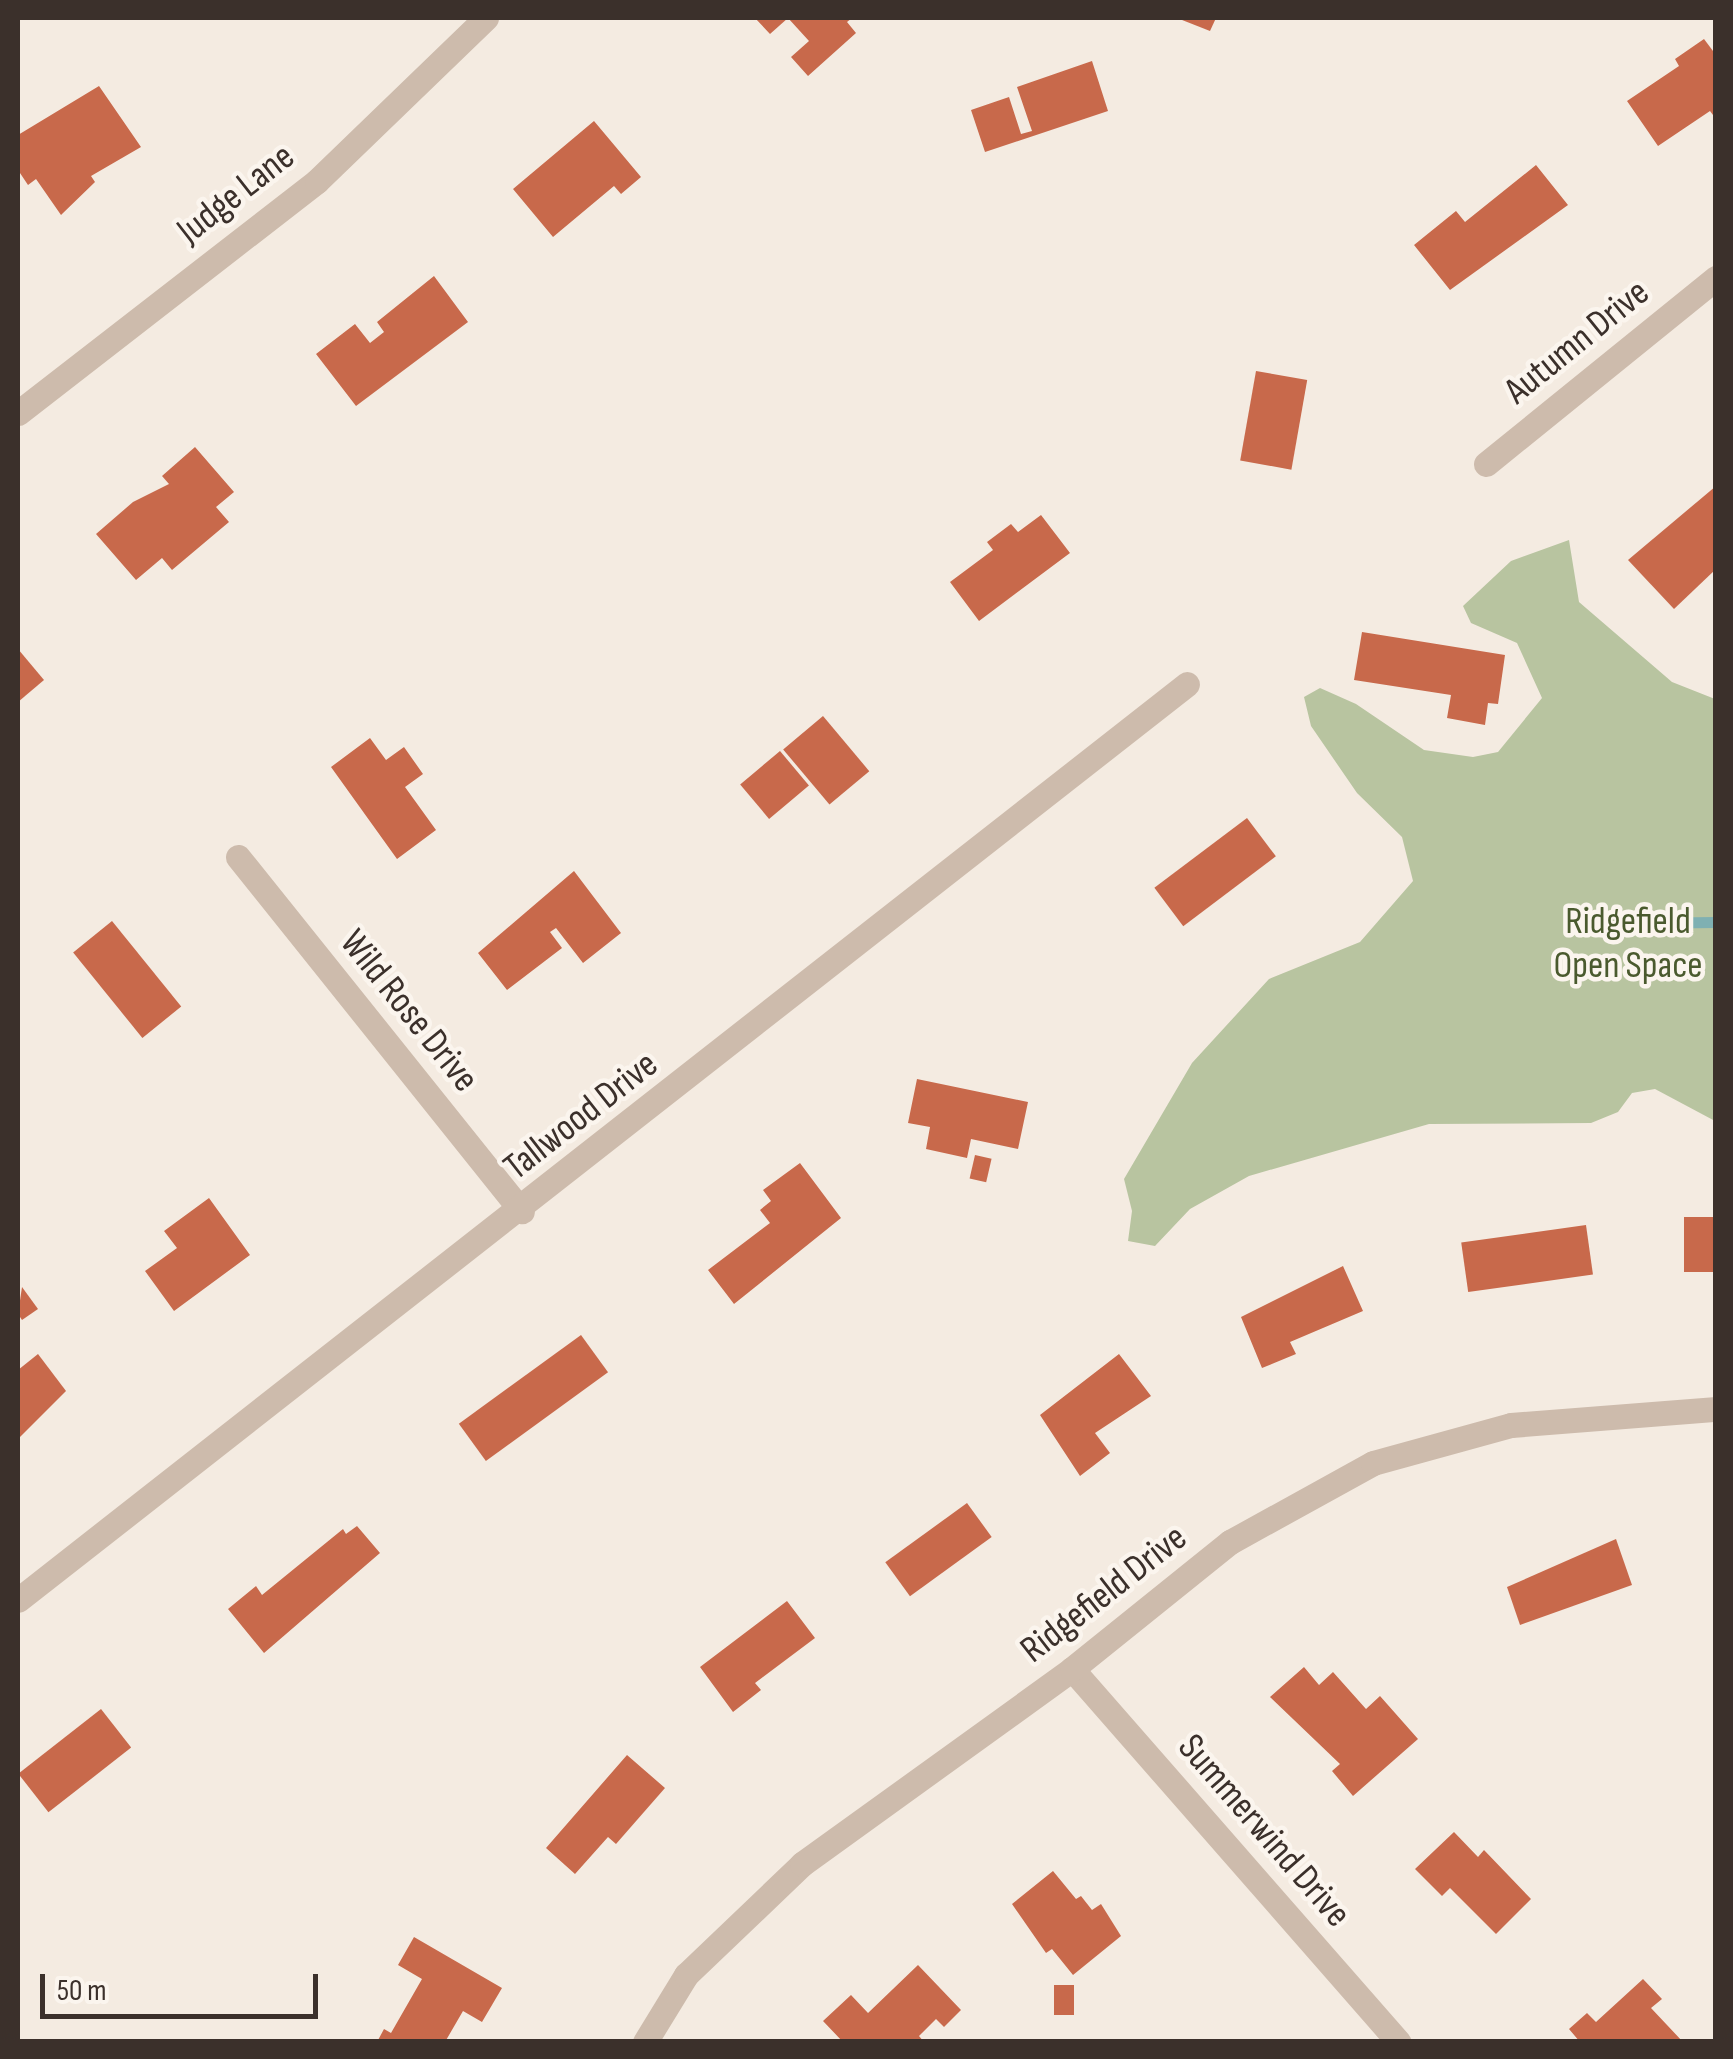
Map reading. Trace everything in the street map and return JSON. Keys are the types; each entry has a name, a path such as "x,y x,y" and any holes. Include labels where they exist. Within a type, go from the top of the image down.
{"street":[{"name":"Judge Lane","path":"18,413 316,181 486,18"},
{"name":"Autumn Drive","path":"1486,464 1716,278"},
{"name":"Tallwood Drive","path":"18,1600 522,1211 1187,684"},
{"name":"Wild Rose Drive","path":"238,858 522,1211"},
{"name":"Ridgefield Drive","path":"645,2042 686,1974 802,1864 1072,1669 1230,1542 1373,1463 1511,1424 1716,1409"},
{"name":"Summerwind Drive","path":"1072,1669 1398,2042"}],"green space":[{"name":"Ridgefield Open Space","path":"1569,540 1579,602 1672,682 1715,699 1715,1121 1655,1089 1632,1093 1618,1112 1591,1123 1429,1124 1249,1176 1190,1209 1155,1246 1128,1241 1132,1211 1124,1179 1192,1063 1269,979 1360,942 1413,881 1402,837 1357,793 1311,726 1304,697 1320,688 1356,704 1424,750 1473,757 1498,752 1542,698 1517,643 1471,623 1463,606 1511,561"}],"building":[{"path":"755,18 788,18 770,34"},
{"path":"788,18 852,18 847,22 856,33 808,76 791,57 809,41"},
{"path":"1177,18 1216,18 1210,31"},
{"path":"1704,39 1716,55 1716,119 1710,111 1658,146 1627,101 1679,66 1675,59"},
{"path":"1092,61 1108,111 985,152 971,110 1009,97 1021,134 1032,131 1017,87"},
{"path":"99,86 141,147 91,176 95,182 61,215 36,179 28,185 18,170 18,135"},
{"path":"594,121 641,177 621,194 614,186 553,237 513,189"},
{"path":"1536,165 1568,205 1450,290 1414,245 1456,211 1465,222"},
{"path":"434,276 468,322 356,406 316,354 355,324 370,343 384,332 377,322"},
{"path":"1256,371 1307,380 1291,470 1240,461"},
{"path":"195,447 234,492 216,507 229,522 172,570 162,558 136,580 96,534 133,502 169,484 162,476"},
{"path":"1716,486 1716,569 1674,609 1628,560"},
{"path":"1041,515 1070,553 979,621 950,582 993,550 987,542 1011,524 1018,532"},
{"path":"1362,632 1505,655 1498,704 1488,703 1485,725 1447,718 1451,695 1354,680"},
{"path":"18,649 44,680 18,702"},
{"path":"823,716 869,771 829,805 783,749"},
{"path":"370,738 386,760 404,747 423,774 405,787 436,830 397,859 331,767"},
{"path":"780,751 809,785 769,819 740,784"},
{"path":"1247,818 1276,856 1183,926 1154,888"},
{"path":"574,871 621,933 583,963 556,928 550,932 562,948 507,990 478,953"},
{"path":"112,921 181,1006 142,1038 73,952"},
{"path":"917,1079 1028,1102 1018,1149 971,1139 967,1158 926,1149 930,1127 908,1123"},
{"path":"975,1155 992,1159 986,1182 970,1178"},
{"path":"800,1163 841,1218 734,1304 708,1270 770,1223 760,1210 771,1201 763,1190"},
{"path":"209,1198 250,1255 174,1311 145,1271 177,1248 164,1231"},
{"path":"1684,1217 1716,1217 1716,1272 1684,1272"},
{"path":"1586,1225 1593,1275 1468,1292 1461,1243"},
{"path":"1343,1266 1363,1311 1290,1342 1296,1354 1262,1368 1241,1317"},
{"path":"22,1287 38,1309 22,1320 18,1314"},
{"path":"581,1335 608,1372 486,1461 459,1424"},
{"path":"38,1354 66,1391 18,1439 18,1370"},
{"path":"1119,1354 1151,1396 1095,1433 1110,1453 1080,1476 1040,1415"},
{"path":"967,1503 992,1537 910,1596 885,1562"},
{"path":"357,1526 380,1553 264,1653 228,1609 256,1586 262,1595 343,1529 346,1534"},
{"path":"1616,1539 1632,1585 1520,1625 1507,1587"},
{"path":"787,1601 815,1638 755,1683 761,1690 733,1712 700,1667"},
{"path":"1304,1667 1319,1685 1333,1672 1366,1709 1380,1696 1418,1739 1353,1796 1332,1771 1340,1764 1270,1697"},
{"path":"101,1709 131,1748 48,1812 18,1774"},
{"path":"627,1755 665,1788 616,1844 608,1837 575,1874 546,1848"},
{"path":"1454,1832 1478,1857 1484,1850 1531,1899 1496,1934 1450,1888 1442,1896 1415,1869"},
{"path":"1053,1871 1076,1899 1081,1896 1092,1910 1101,1904 1121,1936 1073,1975 1052,1949 1046,1953 1012,1904"},
{"path":"414,1937 502,1988 482,2022 463,2011 445,2042 377,2042 384,2029 391,2033 422,1979 398,1965"},
{"path":"918,1965 961,2010 944,2027 936,2019 919,2036 924,2042 843,2042 823,2021 851,1995 868,2013"},
{"path":"1643,1979 1662,1999 1651,2008 1683,2042 1580,2042 1569,2029 1587,2013 1596,2022"},
{"path":"1054,1985 1074,1985 1074,2015 1054,2015"}],"waterway":[{"path":"1626,923 1716,922"}]}
